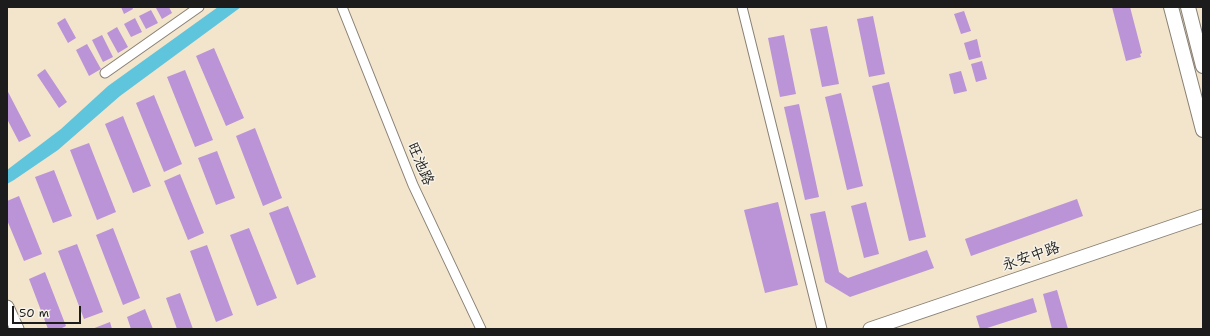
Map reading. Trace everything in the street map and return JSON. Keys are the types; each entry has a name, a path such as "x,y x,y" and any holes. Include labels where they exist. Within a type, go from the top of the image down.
{"main road":[{"path":"1171,7 1203,130"},
{"path":"1188,7 1203,66"}],"street":[{"path":"105,73 199,7"},
{"name":"旺池路","path":"342,7 413,185 481,329"},
{"path":"742,7 822,329"},
{"name":"永安中路","path":"870,329 1203,216"},
{"path":"7,307 17,329"}],"water":[{"path":"218,7 241,7 120,96 58,150 7,184 7,170 61,129 108,86"}],"building":[{"path":"121,7 132,7 133,9 124,14"},
{"path":"169,7 172,13 162,19 156,8"},
{"path":"1112,7 1130,7 1142,53 1140,54 1141,57 1126,61"},
{"path":"151,10 158,23 146,29 139,16"},
{"path":"964,11 971,31 961,34 954,14"},
{"path":"873,16 885,74 869,77 857,19"},
{"path":"65,18 76,38 68,43 57,23"},
{"path":"135,18 142,32 131,37 124,24"},
{"path":"827,26 839,84 822,87 810,29"},
{"path":"117,27 128,47 118,53 107,33"},
{"path":"102,35 113,57 103,62 92,40"},
{"path":"784,35 796,94 780,97 768,38"},
{"path":"977,39 981,57 969,60 964,43"},
{"path":"87,44 101,69 89,76 76,50"},
{"path":"214,48 244,118 226,126 196,56"},
{"path":"982,61 987,79 976,82 971,64"},
{"path":"45,69 67,102 59,108 37,75"},
{"path":"185,70 213,140 195,147 167,77"},
{"path":"961,71 967,91 954,94 949,74"},
{"path":"889,82 926,237 909,241 872,86"},
{"path":"7,90 31,136 19,142 7,119"},
{"path":"841,93 863,186 847,190 825,97"},
{"path":"154,95 182,164 164,172 136,103"},
{"path":"799,104 819,197 805,200 784,107"},
{"path":"123,116 151,186 133,193 105,124"},
{"path":"255,128 282,198 263,206 236,136"},
{"path":"89,143 116,212 97,220 70,150"},
{"path":"217,151 235,198 216,205 198,158"},
{"path":"54,170 72,216 53,223 35,177"},
{"path":"180,174 204,233 188,240 164,181"},
{"path":"19,196 42,254 24,261 7,220 7,201"},
{"path":"1077,199 1083,216 971,256 965,239"},
{"path":"778,202 798,285 765,293 744,210"},
{"path":"866,202 879,254 864,258 851,206"},
{"path":"288,206 316,277 297,285 269,213"},
{"path":"825,211 839,272 848,278 927,250 934,268 850,297 825,282 810,214"},
{"path":"113,228 140,298 123,305 96,235"},
{"path":"249,228 277,298 257,306 230,235"},
{"path":"77,244 103,312 84,319 58,251"},
{"path":"207,245 233,315 216,322 190,251"},
{"path":"45,272 66,326 60,329 48,329 29,279"},
{"path":"1057,290 1068,329 1052,329 1043,294"},
{"path":"180,293 193,329 177,329 166,298"},
{"path":"1033,298 1037,312 980,329 976,316"},
{"path":"145,309 153,329 131,329 127,317"},
{"path":"110,322 112,329 92,329"}]}
